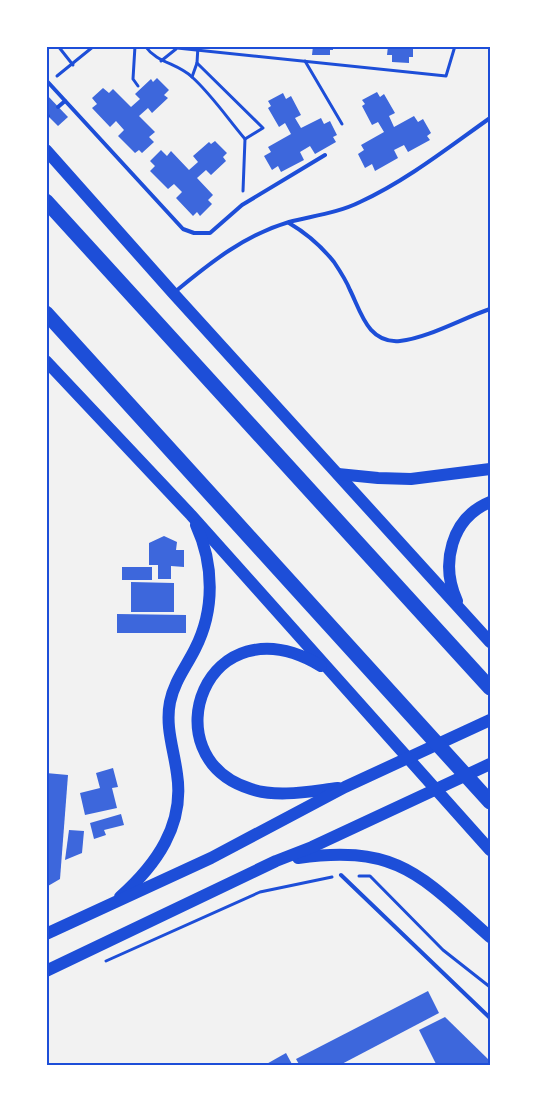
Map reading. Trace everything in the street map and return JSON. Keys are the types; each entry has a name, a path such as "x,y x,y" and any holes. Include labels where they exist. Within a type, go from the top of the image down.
{"highway":[{"path":"46,201 490,688"},
{"path":"46,313 490,802"}],"main road":[{"path":"46,150 490,642"},
{"path":"46,361 191,515 490,850"},
{"path":"338,474 411,479 490,469"},
{"path":"459,608 450,579 451,550 457,531 466,517 490,502"},
{"path":"110,905 128,890 160,854 176,819 178,789 169,729 169,705 178,678 201,637 206,622 210,590 205,550 191,515"},
{"path":"328,670 299,656 284,652 260,650 240,655 223,663 208,680 199,703 198,726 211,761 225,775 242,786 262,792 282,793 345,787"},
{"path":"46,933 211,858 345,787 490,720"},
{"path":"46,971 276,861 312,847 490,764"},
{"path":"276,861 332,854 362,855 387,861 425,880 490,937"}],"lane":[{"path":"47,82 183,229 194,233 210,233 242,205 325,155"},
{"path":"58,107 65,101"},
{"path":"173,293 217,257 238,244 289,223 358,203 394,184 490,117"},
{"path":"289,223 313,241 333,262 350,289 368,327 383,339 398,341 417,337 490,309"},
{"path":"341,875 490,1018"}],"path":[{"path":"58,46 73,65"},
{"path":"47,82 73,65 94,46"},
{"path":"135,46 133,79 138,86"},
{"path":"145,46 150,54 176,66 192,77 245,139 242,205"},
{"path":"158,46 177,49 198,48 446,76 455,46"},
{"path":"192,77 198,48"},
{"path":"161,61 177,49"},
{"path":"305,61 342,124"},
{"path":"196,63 263,128 245,139"},
{"path":"100,964 260,892 341,875 370,876 443,950 490,987"}],"building":[{"path":"313,46 333,46 333,50 330,50 330,55 312,55"},
{"path":"388,46 413,46 413,57 409,57 409,63 392,62 392,55 387,55"},
{"path":"157,78 169,90 164,95 168,98 152,113 148,108 139,116 155,132 149,137 154,142 142,153 139,150 135,153 118,136 124,130 116,121 110,127 92,108 97,104 92,98 103,88 109,93 113,89 131,107 140,99 135,94 151,79 153,82"},
{"path":"377,92 380,97 384,94 395,113 389,116 394,127 414,116 418,122 423,119 431,133 427,136 430,140 408,152 404,145 394,150 398,158 375,171 372,164 365,168 358,154 364,150 361,145 384,132 378,122 372,125 362,106 365,104 362,100"},
{"path":"283,93 286,99 291,96 301,115 295,118 301,128 321,118 324,124 330,121 337,135 333,137 336,142 315,154 310,146 300,152 304,160 281,172 278,166 272,170 264,156 271,152 268,147 291,134 285,123 279,127 268,108 271,106 268,101"},
{"path":"46,94 68,117 58,126 46,114"},
{"path":"215,141 227,153 223,157 226,161 211,175 206,170 197,178 213,195 208,200 212,204 200,216 197,212 193,216 176,198 182,192 174,184 168,189 150,171 155,166 150,161 161,150 167,156 171,151 189,170 198,162 193,156 209,142 211,144"},
{"path":"164,536 177,542 176,550 184,550 184,567 171,566 171,579 158,579 158,565 149,565 149,543"},
{"path":"122,567 152,567 152,580 122,580"},
{"path":"131,582 174,583 174,612 131,612"},
{"path":"117,614 186,615 186,633 117,633"},
{"path":"113,768 118,787 112,788 117,808 85,815 80,793 100,788 96,773"},
{"path":"46,773 68,775 60,879 48,886 46,871"},
{"path":"121,814 124,825 104,830 106,835 94,839 90,823"},
{"path":"69,830 84,831 82,853 65,860"},
{"path":"428,991 439,1013 338,1066 300,1066 296,1059"},
{"path":"445,1017 490,1061 490,1066 437,1066 419,1030"},
{"path":"286,1053 293,1066 263,1066"}]}
